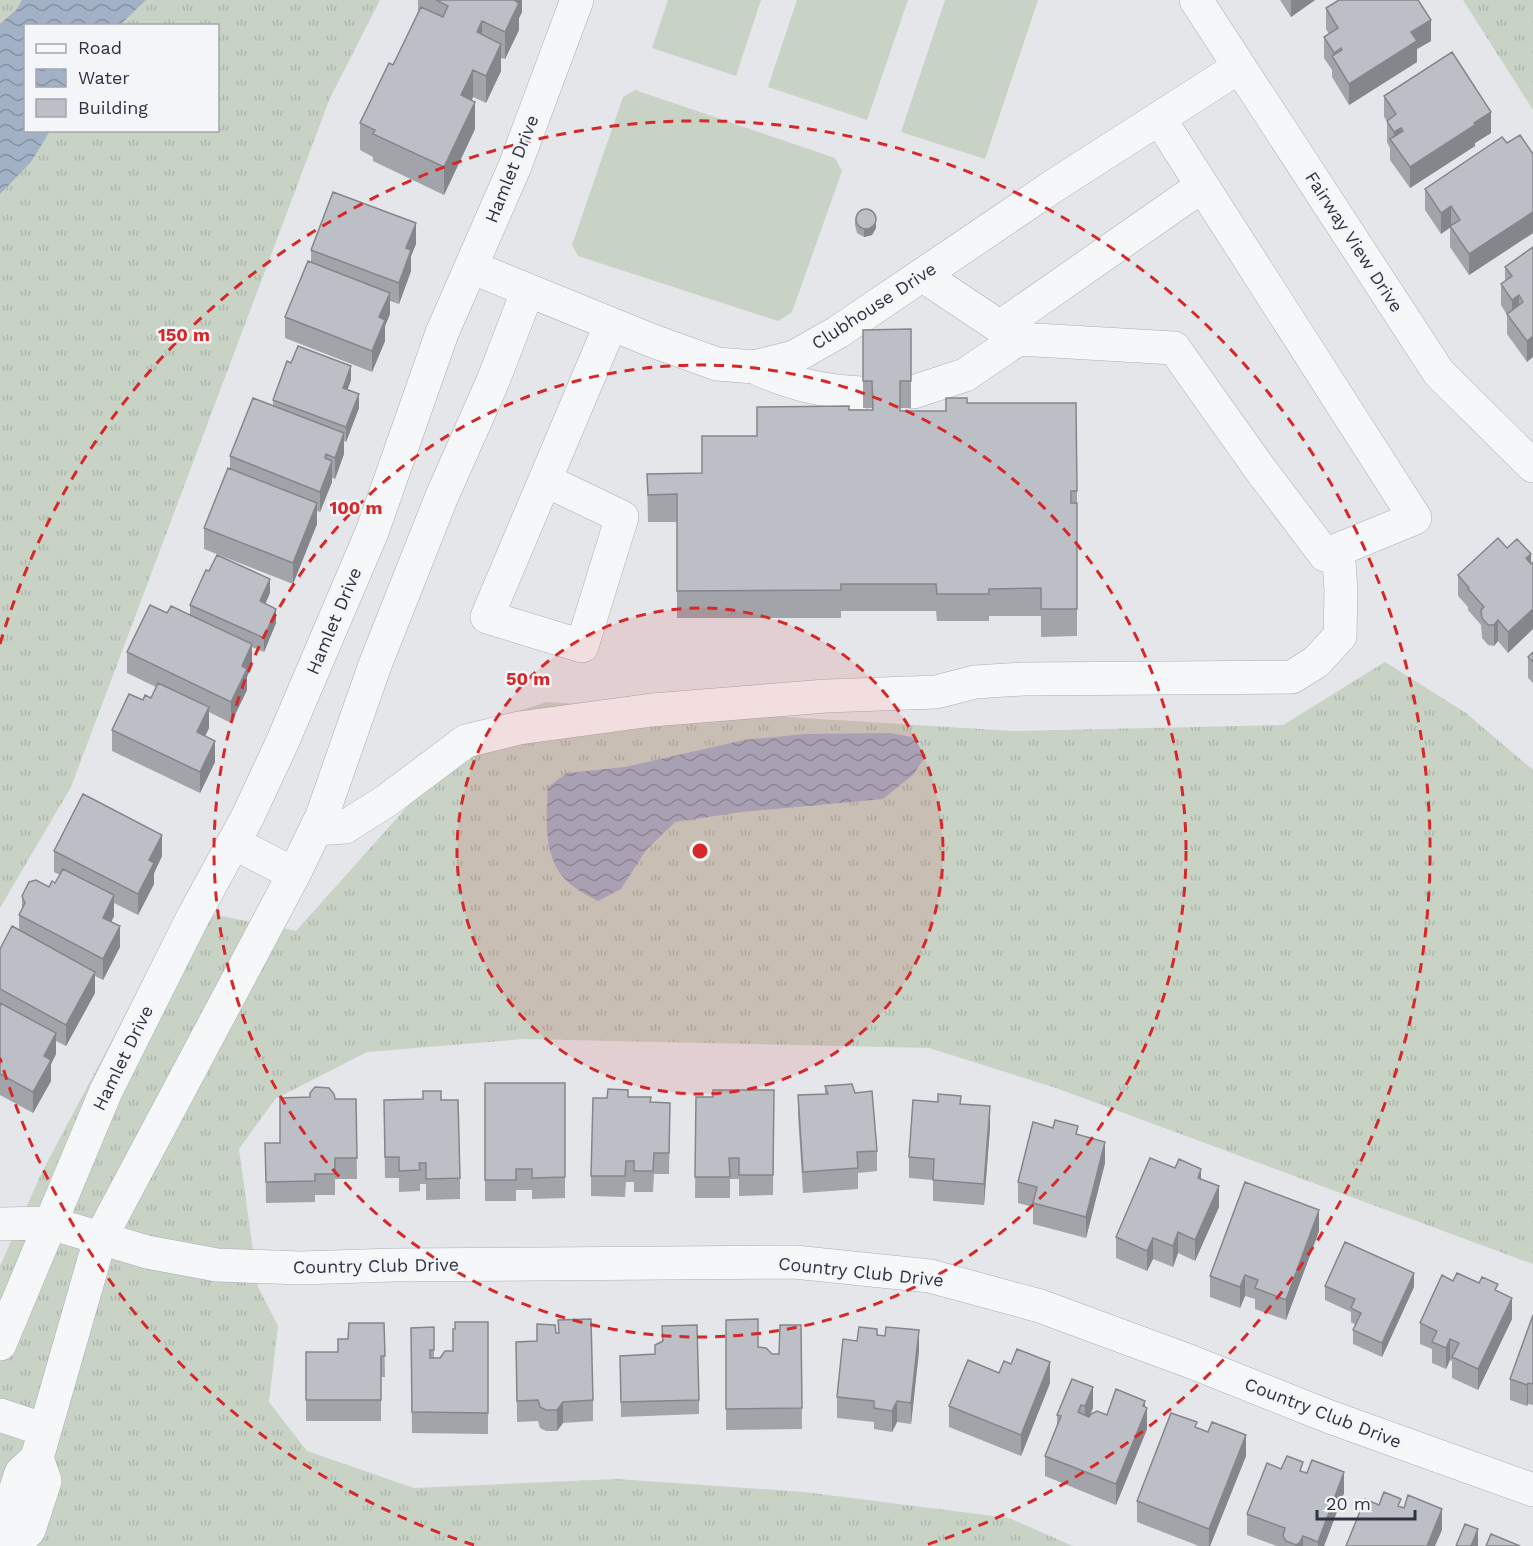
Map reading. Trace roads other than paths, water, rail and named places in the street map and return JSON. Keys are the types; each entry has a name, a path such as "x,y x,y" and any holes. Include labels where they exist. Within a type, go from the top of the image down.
{"street":[{"name":"Hamlet Drive","path":"0,1344 106,1091 192,919 234,843 282,743 372,532 442,333 515,166 577,0"},
{"name":"Fairway View Drive","path":"1196,0 1439,373 1533,466"},
{"name":"Clubhouse Drive","path":"471,267 717,364 754,367 794,357 838,332 1055,185 1239,67"},
{"path":"922,275 1009,333 1174,348 1260,469 1325,555 1415,519 1159,118"},
{"path":"913,392 965,375 1009,333 1202,186"},
{"path":"12,1545 29,1530 45,1481 41,1444 100,1239 316,829 375,665 442,496 493,381 528,290"},
{"path":"545,480 622,517 582,646 487,617 611,324"},
{"path":"754,367 778,378 828,392 861,393"},
{"path":"316,829 345,826 386,801 466,741 519,728 652,710 826,696 936,692 975,682 1023,679 1292,677 1316,662 1340,636 1341,589 1338,550"},
{"path":"234,843 294,874"},
{"name":"Country Club Drive","path":"0,1224 50,1223 147,1252 217,1265 301,1268 394,1265 794,1262 930,1276 1040,1306 1189,1361 1330,1418 1533,1490"},
{"path":"0,1415 41,1444"}],"water":[{"path":"22,0 146,0 121,24 24,24 24,132 49,132 31,162 0,194 0,24 17,9"},
{"path":"890,733 912,737 926,755 914,774 883,799 742,812 675,822 646,850 621,889 598,901 577,889 564,878 551,854 547,828 548,787 567,773 625,767 744,740 805,734"}]}
